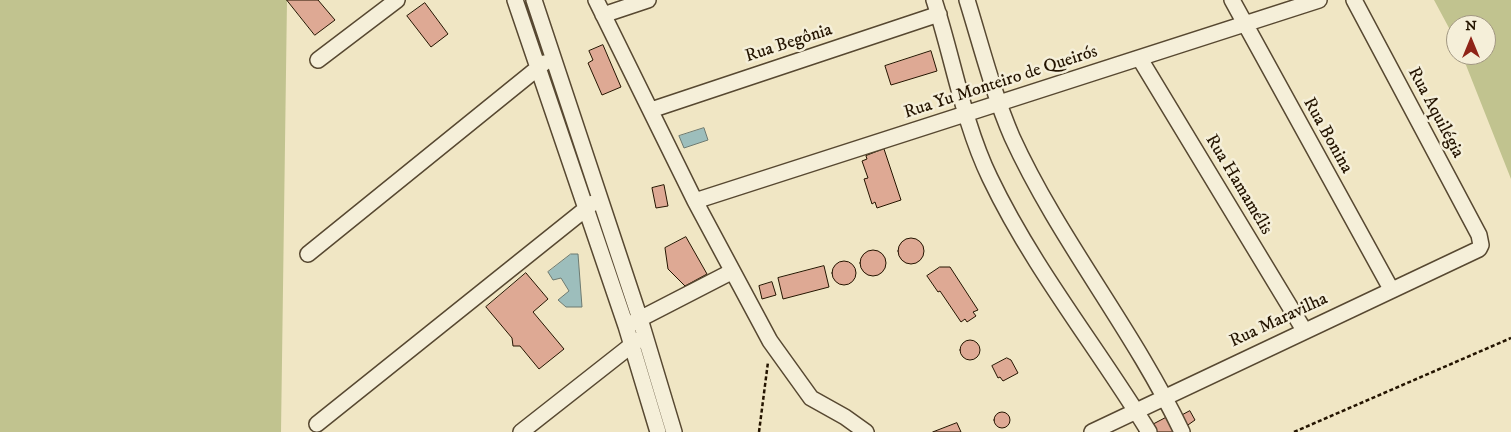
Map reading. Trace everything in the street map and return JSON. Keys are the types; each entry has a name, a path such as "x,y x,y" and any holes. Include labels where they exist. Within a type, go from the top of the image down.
{"street":[{"path":"318,60 397,0"},
{"path":"515,0 626,326 658,432"},
{"path":"534,0 640,318 674,432"},
{"path":"596,0 694,201 770,341 811,398 845,417 866,432"},
{"path":"603,15 648,0"},
{"path":"967,0 1012,136 1042,194 1165,396 1182,432"},
{"name":"Rua Bonina","path":"1232,0 1244,25 1392,289"},
{"name":"Rua Yu Monteiro de Queirós","path":"694,201 1319,0"},
{"name":"Rua Aquilégia","path":"1354,0 1479,235 1481,245"},
{"path":"936,7 967,114 984,164 1004,205 1042,270 1149,432"},
{"name":"Rua Begônia","path":"650,110 936,7"},
{"path":"308,254 553,55"},
{"name":"Rua Hamamélis","path":"1140,59 1304,330"},
{"path":"317,424 585,208 600,199"},
{"name":"Rua Maravilha","path":"1092,432 1478,249 1481,245"},
{"path":"626,326 731,272"},
{"path":"521,432 631,344 645,336"}],"path":[{"path":"1294,432 1511,338"},
{"path":"759,432 770,341"}],"green space":[{"path":"0,0 287,0 281,432 0,432"},
{"path":"1434,0 1511,0 1511,179 1466,65 1496,65 1496,15 1446,15 1446,22"}],"water":[{"path":"704,128 708,140 684,148 679,136"},
{"path":"571,254 578,254 582,307 566,307 558,300 569,291 561,278 553,280 548,272"}],"building":[{"path":"287,0 318,0 335,20 315,35"},
{"path":"425,3 448,34 431,47 407,16"},
{"path":"603,45 621,87 602,95 588,63 593,60 589,51"},
{"path":"931,51 937,71 891,85 885,66"},
{"path":"884,149 901,200 877,208 875,202 872,204 864,179 868,178 862,161 867,159 866,156"},
{"path":"664,185 668,206 656,208 652,188"},
{"path":"686,237 707,274 685,286 668,269 665,248"},
{"path":"911,238 920,242 924,251 920,260 911,264 902,260 898,251 902,242"},
{"path":"873,250 882,254 886,263 882,272 873,276 864,272 860,263 864,254"},
{"path":"844,261 853,264 856,273 853,282 844,285 835,282 832,273 835,264"},
{"path":"824,266 829,287 783,299 778,278"},
{"path":"940,267 950,267 978,310 973,312 976,316 967,322 965,319 961,322 940,291 938,292 927,276"},
{"path":"526,273 548,299 533,312 564,349 539,369 520,346 513,346 512,338 486,307"},
{"path":"772,282 776,295 762,299 759,286"},
{"path":"970,340 977,343 980,350 977,357 970,360 963,357 960,350 963,343"},
{"path":"1007,358 1011,360 1018,373 1003,381 1000,377 998,378 992,366"},
{"path":"1190,411 1195,420 1178,432 1138,432 1176,412 1179,416"},
{"path":"999,412 1005,412 1010,417 1008,426 999,428 994,423 994,417"},
{"path":"957,423 961,432 933,432"}]}
